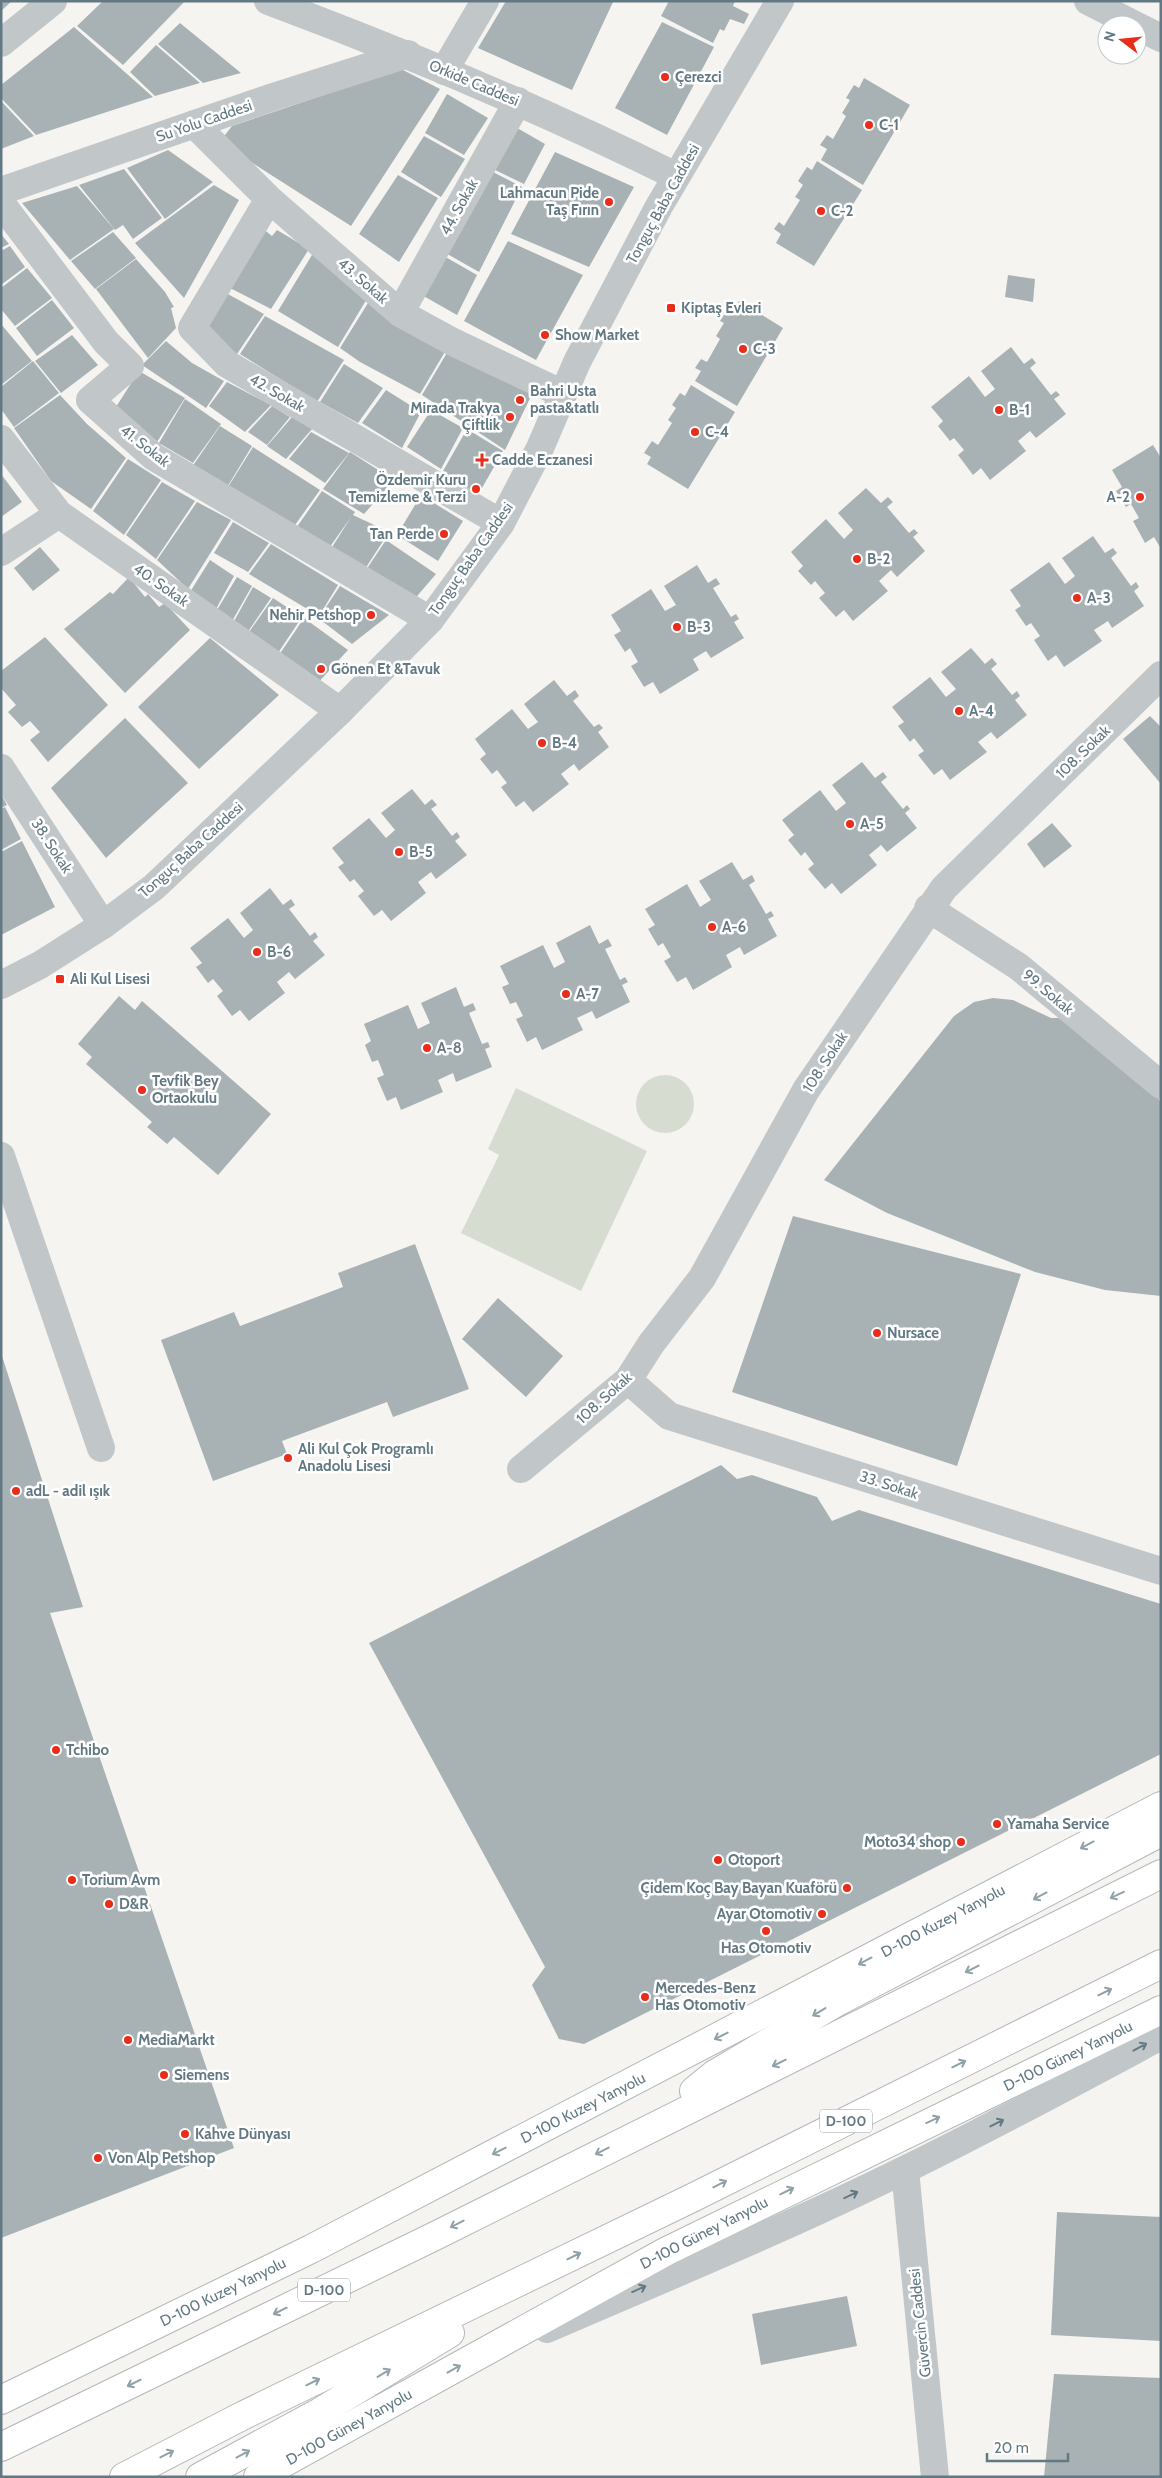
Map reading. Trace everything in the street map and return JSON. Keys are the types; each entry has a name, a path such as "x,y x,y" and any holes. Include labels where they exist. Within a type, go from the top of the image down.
{"main road":[{"name":"D-100 Kuzey Yanyolu","path":"1,2400 311,2249 1161,1806"},
{"path":"645,2129 715,2074 837,2002 1161,1832"},
{"name":"D-100","path":"1,2447 426,2240 645,2129 1161,1874"},
{"name":"D-100","path":"124,2477 244,2415 530,2277 1161,1964"},
{"name":"D-100 Güney Yanyolu","path":"258,2477 667,2251 1161,2010"},
{"path":"200,2477 320,2412 403,2362 530,2277"}],"street":[{"path":"1,43 53,1"},
{"name":"Orkide Caddesi","path":"268,1 408,54 518,101 676,176"},
{"path":"444,71 485,1"},
{"name":"Tonguç Baba Caddesi","path":"1,984 40,965 103,924 154,887 340,711 430,620 501,523 540,448 577,362 676,176 780,1"},
{"path":"1088,1 1115,15"},
{"path":"1147,31 1161,38"},
{"name":"Su Yolu Caddesi","path":"1,191 194,124 408,54"},
{"name":"44. Sokak","path":"400,313 518,101"},
{"name":"43. Sokak","path":"194,124 269,199 400,313 453,342 563,394"},
{"name":"42. Sokak","path":"269,199 192,328 227,364 501,523"},
{"name":"41. Sokak","path":"1,203 106,342 130,366 90,400 154,457 430,620"},
{"name":"40. Sokak","path":"1,439 60,514 340,711"},
{"path":"1,552 60,514"},
{"name":"108. Sokak","path":"521,1469 628,1380 651,1344 702,1278 806,1090 928,908 951,881 1161,675"},
{"name":"38. Sokak","path":"1,768 103,924"},
{"name":"99. Sokak","path":"928,908 1019,967 1161,1086"},
{"path":"1,1156 101,1448"},
{"name":"33. Sokak","path":"628,1380 669,1416 1161,1571"},
{"path":"512,2337 556,2325 776,2229 905,2170 1004,2120 1161,2036"},
{"name":"Güvercin Caddesi","path":"905,2170 936,2477"}],"shaded area":[{"path":"665,1075 681,1080 689,1088 694,1104 689,1120 681,1128 665,1133 649,1128 641,1120 636,1104 641,1088 649,1080"},
{"path":"516,1088 647,1151 581,1291 461,1233 499,1155 488,1149"}],"building":[{"path":"1,1 12,1 1,11"},
{"path":"103,1 185,1 123,65 77,26"},
{"path":"506,1 613,2 572,90 478,48"},
{"path":"669,1 735,1 733,6 749,14 744,24 730,19 724,31 720,29 713,43 661,16"},
{"name":"Çerezci","path":"662,22 714,47 667,135 615,108"},
{"path":"180,23 241,73 203,83 158,44"},
{"path":"74,27 153,97 36,135 1,98 1,85"},
{"path":"156,45 200,83 155,96 130,72"},
{"path":"401,69 440,89 351,226 226,146 225,135 232,126"},
{"name":"C-1","path":"864,78 910,105 863,185 821,160 827,149 820,145 827,135 833,139 846,116 842,113 850,100 846,98 854,85 859,88"},
{"path":"447,94 488,118 464,155 425,133"},
{"path":"1,101 34,136 1,149"},
{"path":"512,125 545,144 524,184 491,168"},
{"path":"424,136 465,159 441,197 401,172"},
{"path":"168,150 213,182 165,219 127,168"},
{"path":"555,152 634,187 589,267 511,234"},
{"name":"C-2","path":"817,161 862,190 814,266 776,243 781,234 774,229 779,222 784,226 800,200 795,197 803,185 798,181 807,167 812,170"},
{"path":"124,169 162,218 133,239 123,225 115,230 79,185"},
{"path":"489,170 522,187 479,272 442,251"},
{"path":"398,175 438,198 399,262 359,234"},
{"path":"214,185 239,200 184,298 135,243"},
{"path":"77,186 114,229 70,260 22,203"},
{"path":"262,228 272,236 277,230 309,249 271,309 230,288"},
{"path":"113,232 136,258 95,289 71,261"},
{"path":"1,234 9,244 1,248"},
{"path":"508,241 583,275 536,360 464,321"},
{"path":"10,246 25,267 1,285 1,251"},
{"path":"315,250 371,292 338,347 278,311"},
{"path":"442,255 477,275 457,315 420,294"},
{"path":"136,259 165,292 174,307 171,308 176,328 148,358 96,289"},
{"path":"27,268 52,298 15,326 1,309 1,288"},
{"path":"1008,275 1035,279 1033,302 1005,297"},
{"path":"226,293 264,314 237,354 207,332 209,314"},
{"path":"373,295 446,350 420,394 360,362 340,348"},
{"path":"52,300 74,328 37,356 16,328"},
{"name":"C-3","path":"739,301 783,328 737,406 695,381 701,371 695,368 701,359 707,362 720,339 716,336 724,323 720,321 728,308 733,311"},
{"path":"265,316 344,360 317,402 240,354"},
{"path":"1,324 32,361 1,385"},
{"path":"72,335 98,365 61,393 35,361"},
{"path":"166,341 192,363 224,381 206,408 142,365"},
{"name":"B-1","path":"1011,347 1024,364 1032,358 1036,363 1030,368 1051,395 1056,391 1060,395 1054,399 1066,414 1036,438 1030,431 1018,441 1026,451 990,480 981,468 973,475 958,455 964,450 954,438 950,441 938,426 943,421 931,407 969,376 985,397 995,389 981,371"},
{"path":"448,351 534,390 505,450 422,395"},
{"path":"33,361 59,393 14,427 1,409 1,387"},
{"path":"344,364 383,388 358,423 320,402"},
{"path":"139,371 185,398 157,442 114,410"},
{"path":"227,382 271,405 245,432 209,406"},
{"name":"C-4","path":"691,385 735,412 688,489 647,464 651,457 644,453 652,441 658,445 672,423 668,420 676,408 672,405 680,393 685,396"},
{"path":"386,390 421,412 402,448 362,423"},
{"path":"60,395 87,424 126,458 91,509 51,481 14,428"},
{"path":"185,399 221,424 193,463 159,443"},
{"path":"272,406 290,417 267,445 248,432"},
{"path":"431,410 463,428 441,469 407,447"},
{"path":"292,417 312,429 286,459 267,446"},
{"path":"220,426 252,446 226,489 192,467"},
{"path":"467,429 503,451 478,495 443,471"},
{"path":"311,432 349,453 325,483 289,459"},
{"name":"A-2","path":"1153,445 1161,458 1161,549 1154,537 1145,543 1133,521 1139,518 1131,504 1126,507 1116,491 1122,487 1112,470"},
{"path":"253,447 320,490 295,525 228,487"},
{"path":"350,452 394,480 364,514 323,489"},
{"path":"128,459 161,480 124,535 93,511"},
{"path":"1,474 22,502 1,517"},
{"path":"162,482 195,501 156,559 126,535"},
{"name":"B-2","path":"866,488 881,503 888,497 893,502 887,507 909,533 914,529 918,533 913,537 925,551 897,577 891,570 879,581 888,591 853,621 844,610 836,617 819,598 825,593 815,581 811,585 798,571 803,566 791,552 826,519 844,539 853,530 838,513"},
{"path":"322,491 355,512 353,515 389,532 363,572 329,552 351,517 327,551 294,531"},
{"path":"421,495 463,521 438,561 397,535"},
{"path":"197,502 231,520 188,589 157,560"},
{"path":"233,522 269,543 248,572 214,553"},
{"name":"A-3","path":"1093,536 1105,553 1113,548 1117,553 1111,558 1131,586 1136,582 1139,587 1134,591 1144,606 1112,628 1108,621 1094,630 1102,641 1064,667 1056,655 1048,661 1034,640 1040,636 1031,623 1026,626 1015,610 1021,606 1010,590 1049,562 1065,584 1075,576 1062,558"},
{"path":"386,540 436,574 412,602 364,573"},
{"path":"271,544 338,585 319,616 249,574"},
{"path":"40,547 60,570 33,591 14,568"},
{"path":"210,560 234,576 216,609 190,592"},
{"name":"B-3","path":"697,565 708,583 716,578 720,584 713,588 731,617 736,614 739,619 734,622 744,638 711,658 706,651 693,659 699,670 660,694 653,682 644,687 631,666 638,662 630,648 625,652 614,635 621,631 611,615 651,589 665,611 676,605 664,586"},
{"path":"129,577 145,597 148,594 159,607 165,603 190,630 125,693 64,629 110,592 113,594"},
{"path":"237,577 252,586 231,623 217,610"},
{"path":"340,586 389,615 352,644 322,621 327,613 326,607"},
{"path":"253,587 271,598 247,633 233,623"},
{"path":"273,598 302,617 278,653 249,632"},
{"path":"304,618 348,650 316,685 279,655"},
{"path":"45,637 108,705 48,762 30,740 40,732 30,721 22,727 8,712 16,705 1,688 1,671"},
{"path":"210,638 279,695 199,769 138,707"},
{"name":"A-4","path":"971,648 985,664 992,658 997,664 991,669 1012,695 1017,691 1020,696 1015,700 1027,715 997,739 991,732 978,742 987,752 950,780 942,769 934,775 918,755 924,751 914,738 910,742 898,726 904,722 892,707 930,677 946,697 956,689 941,672"},
{"name":"B-4","path":"554,680 567,696 575,690 579,696 573,701 594,727 599,724 603,728 598,732 609,747 579,771 574,764 561,774 569,784 533,812 524,801 516,807 501,787 507,783 497,770 492,774 480,759 486,754 475,739 512,709 528,729 538,722 524,704"},
{"path":"1150,716 1161,727 1161,784 1123,739"},
{"path":"125,718 188,783 106,858 51,788"},
{"name":"A-5","path":"862,762 875,778 883,772 887,777 881,782 903,809 907,805 910,809 905,813 917,828 887,852 881,845 869,855 877,865 841,894 832,883 825,889 808,869 814,864 805,852 801,856 788,840 794,835 782,820 820,790 836,811 846,803 832,785"},
{"name":"B-5","path":"412,789 425,805 432,799 437,805 431,809 452,836 457,832 460,837 455,841 467,855 436,879 431,872 418,882 426,893 391,921 382,910 374,916 358,896 364,891 354,879 350,882 338,867 344,863 332,848 369,818 386,838 395,830 381,813"},
{"path":"1,794 7,805 1,808"},
{"path":"5,807 21,839 1,850 1,809"},
{"path":"1052,823 1072,846 1044,868 1027,844"},
{"path":"22,841 55,907 1,935 1,852"},
{"name":"A-6","path":"732,862 743,880 752,875 755,881 749,885 766,914 771,911 774,916 768,919 777,936 744,955 740,947 726,955 732,967 693,990 686,977 677,982 664,961 671,957 663,943 658,946 648,929 655,925 645,909 687,884 700,907 711,900 699,881"},
{"name":"B-6","path":"270,888 283,905 291,899 295,905 289,909 310,936 315,932 318,937 313,941 325,955 295,979 289,972 277,982 285,993 249,1021 240,1010 232,1016 217,996 223,991 213,979 208,983 196,967 202,963 190,948 228,918 244,938 253,930 240,913"},
{"name":"A-7","path":"590,925 599,944 608,939 612,946 605,949 620,980 625,977 628,982 622,985 630,1002 596,1019 592,1011 577,1018 583,1030 542,1050 536,1037 527,1042 516,1019 523,1016 516,1002 510,1004 502,987 509,984 500,966 543,945 554,968 565,962 556,943"},
{"name":"A-8","path":"456,987 464,1007 473,1003 476,1010 469,1013 482,1044 488,1042 490,1047 485,1049 492,1067 456,1082 453,1073 438,1080 443,1092 401,1110 396,1097 387,1101 377,1078 384,1075 378,1060 372,1062 365,1045 371,1041 364,1024 408,1005 418,1029 430,1023 421,1003"},
{"path":"119,996 135,1010 142,1001 271,1114 218,1175 174,1137 167,1144 147,1127 152,1122 86,1064 92,1057 78,1044"},
{"path":"993,998 1013,1000 1051,1018 1062,1018 1150,1084 1161,1103 1161,1296 1105,1290 1035,1272 887,1213 824,1180 954,1016 974,1002"},
{"name":"Nursace","path":"793,1216 1021,1274 957,1466 732,1392"},
{"path":"415,1244 469,1389 393,1417 387,1402 282,1441 287,1454 213,1481 161,1340 234,1312 240,1326 343,1287 338,1273"},
{"path":"498,1298 563,1356 526,1397 462,1339"},
{"name":"Torium Avm","path":"1,1353 83,1607 50,1613 234,2148 1,2238"},
{"name":"Otoport","path":"721,1465 737,1479 752,1475 817,1497 832,1521 859,1510 1161,1604 1161,1754 584,2044 559,2039 532,1985 545,1967 369,1643"},
{"path":"1057,2212 1161,2217 1161,2341 1051,2335"},
{"path":"847,2296 857,2346 761,2365 752,2314"},
{"path":"1054,2374 1161,2378 1161,2477 1044,2477"}],"place":[{"name":"Çerezci","path":"665,77"},
{"name":"C-1","path":"869,125"},
{"name":"Lahmacun Pide Taş Fırın","path":"609,202"},
{"name":"C-2","path":"821,211"},
{"name":"Kiptaş Evleri","path":"671,308"},
{"name":"Show Market","path":"545,335"},
{"name":"C-3","path":"743,349"},
{"name":"Bahri Usta pasta&tatlı","path":"520,400"},
{"name":"B-1","path":"999,410"},
{"name":"Mirada Trakya Çiftlik","path":"510,417"},
{"name":"C-4","path":"695,432"},
{"name":"Cadde Eczanesi","path":"482,460"},
{"name":"Özdemir Kuru Temizleme & Terzi","path":"476,489"},
{"name":"A-2","path":"1140,497"},
{"name":"Tan Perde","path":"444,534"},
{"name":"B-2","path":"857,559"},
{"name":"A-3","path":"1077,598"},
{"name":"Nehir Petshop","path":"371,615"},
{"name":"B-3","path":"677,627"},
{"name":"Gönen Et &Tavuk","path":"321,669"},
{"name":"A-4","path":"959,711"},
{"name":"B-4","path":"542,743"},
{"name":"A-5","path":"850,824"},
{"name":"B-5","path":"399,852"},
{"name":"A-6","path":"712,927"},
{"name":"B-6","path":"257,952"},
{"name":"Ali Kul Lisesi","path":"60,979"},
{"name":"A-7","path":"566,994"},
{"name":"A-8","path":"427,1048"},
{"name":"Tevfik Bey Ortaokulu","path":"142,1090"},
{"name":"Nursace","path":"877,1333"},
{"name":"Ali Kul Çok Programlı Anadolu Lisesi","path":"288,1458"},
{"name":"adL - adil ışık","path":"16,1491"},
{"name":"Tchibo","path":"56,1750"},
{"name":"Yamaha Service","path":"997,1824"},
{"name":"Moto34 shop","path":"961,1842"},
{"name":"Otoport","path":"718,1860"},
{"name":"Torium Avm","path":"72,1880"},
{"name":"Çidem Koç Bay Bayan Kuaförü","path":"847,1888"},
{"name":"D&R","path":"109,1904"},
{"name":"Ayar Otomotiv","path":"822,1914"},
{"name":"Has Otomotiv","path":"766,1931"},
{"name":"Mercedes-Benz Has Otomotiv","path":"645,1997"},
{"name":"MediaMarkt","path":"128,2040"},
{"name":"Siemens","path":"164,2075"},
{"name":"Kahve Dünyası","path":"185,2134"},
{"name":"Von Alp Petshop","path":"98,2158"}]}
